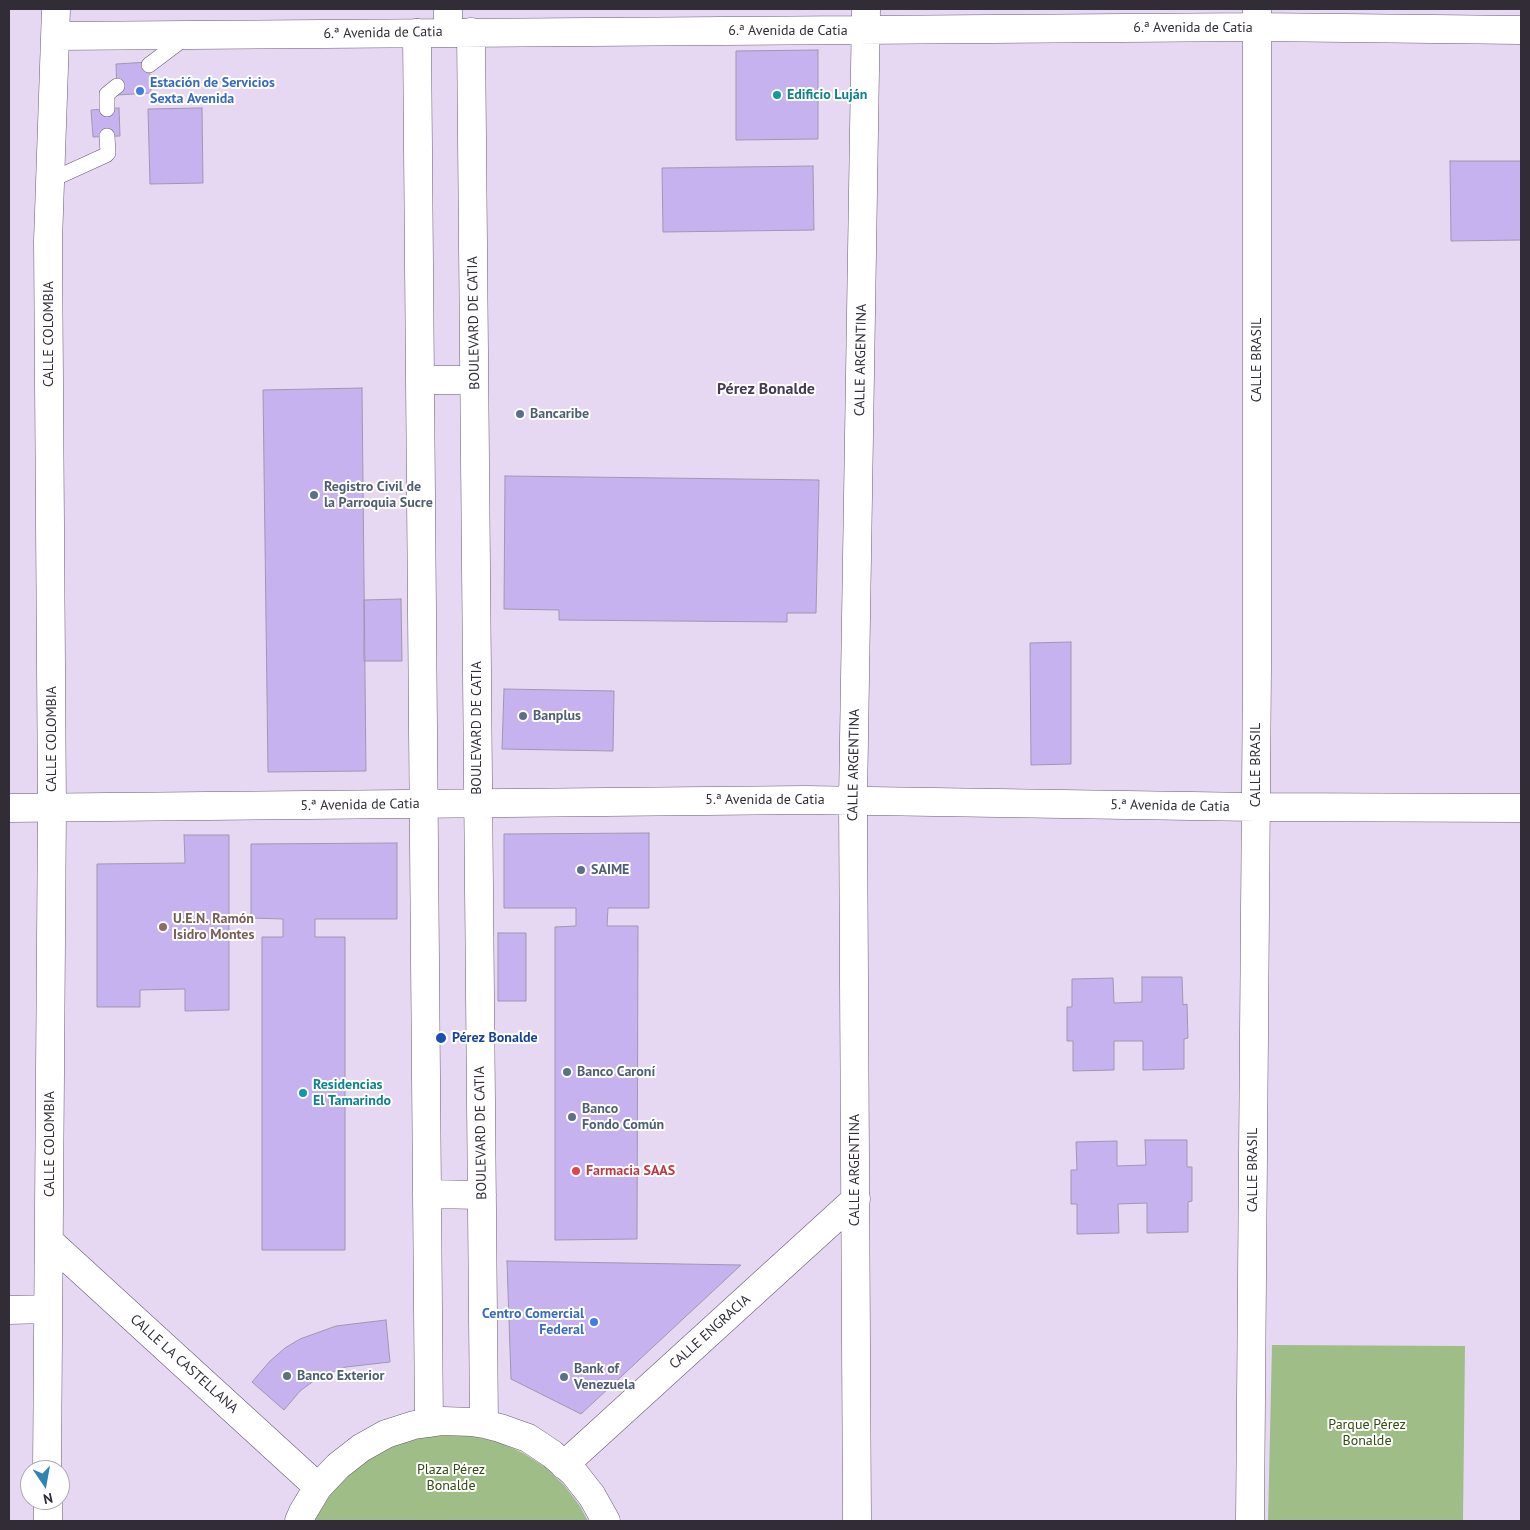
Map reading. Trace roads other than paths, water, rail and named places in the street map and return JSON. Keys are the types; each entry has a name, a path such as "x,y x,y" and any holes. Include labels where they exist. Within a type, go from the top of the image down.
{"street":[{"name":"CALLE COLOMBIA","path":"47,1460 52,808 48,240 56,9"},
{"name":"6.ª Avenida de Catia","path":"56,36 417,33 456,24 866,19 1257,18 1521,30"},
{"name":"CALLE BRASIL","path":"1250,1521 1255,807 1257,18"},
{"name":"CALLE ARGENTINA","path":"857,1521 854,800 866,19"},
{"name":"BOULEVARD DE CATIA","path":"456,24 474,380 484,1424"},
{"path":"417,33 429,1423"},
{"path":"420,380 474,380"},
{"name":"5.ª Avenida de Catia","path":"9,808 854,800 1255,807 1521,808"},
{"path":"427,1194 482,1195"},
{"name":"CALLE ENGRACIA","path":"564,1465 856,1199"},
{"name":"CALLE LA CASTELLANA","path":"49,1241 318,1487"},
{"path":"9,1310 48,1309"},
{"path":"299,1521 318,1487 338,1466 361,1448 386,1434 414,1425 443,1421 484,1424 528,1438 552,1454 574,1473 592,1496 606,1521"}],"lane":[{"path":"149,65 189,35"},
{"path":"107,109 107,94 117,86"},
{"path":"50,180 106,155 108,153 107,136"}],"place":[{"name":"Estación de Servicios Sexta Avenida","path":"140,91"},
{"name":"Edificio Luján","path":"777,95"},
{"name":"Bancaribe","path":"520,414"},
{"name":"Registro Civil de la Parroquia Sucre","path":"314,495"},
{"name":"Banplus","path":"523,716"},
{"name":"SAIME","path":"581,870"},
{"name":"U.E.N. Ramón Isidro Montes","path":"163,927"},
{"name":"Pérez Bonalde","path":"441,1038"},
{"name":"Banco Caroní","path":"567,1072"},
{"name":"Residencias El Tamarindo","path":"303,1093"},
{"name":"Banco Fondo Común","path":"572,1117"},
{"name":"Farmacia SAAS","path":"576,1171"},
{"name":"Centro Comercial Federal","path":"594,1322"},
{"name":"Banco Exterior","path":"287,1376"},
{"name":"Bank of Venezuela","path":"564,1377"}],"district":[{"name":"Pérez Bonalde","path":"766,389"}],"park label":[{"name":"Parque Pérez Bonalde","path":"1367,1434"},
{"name":"Plaza Pérez Bonalde","path":"451,1478"}]}
